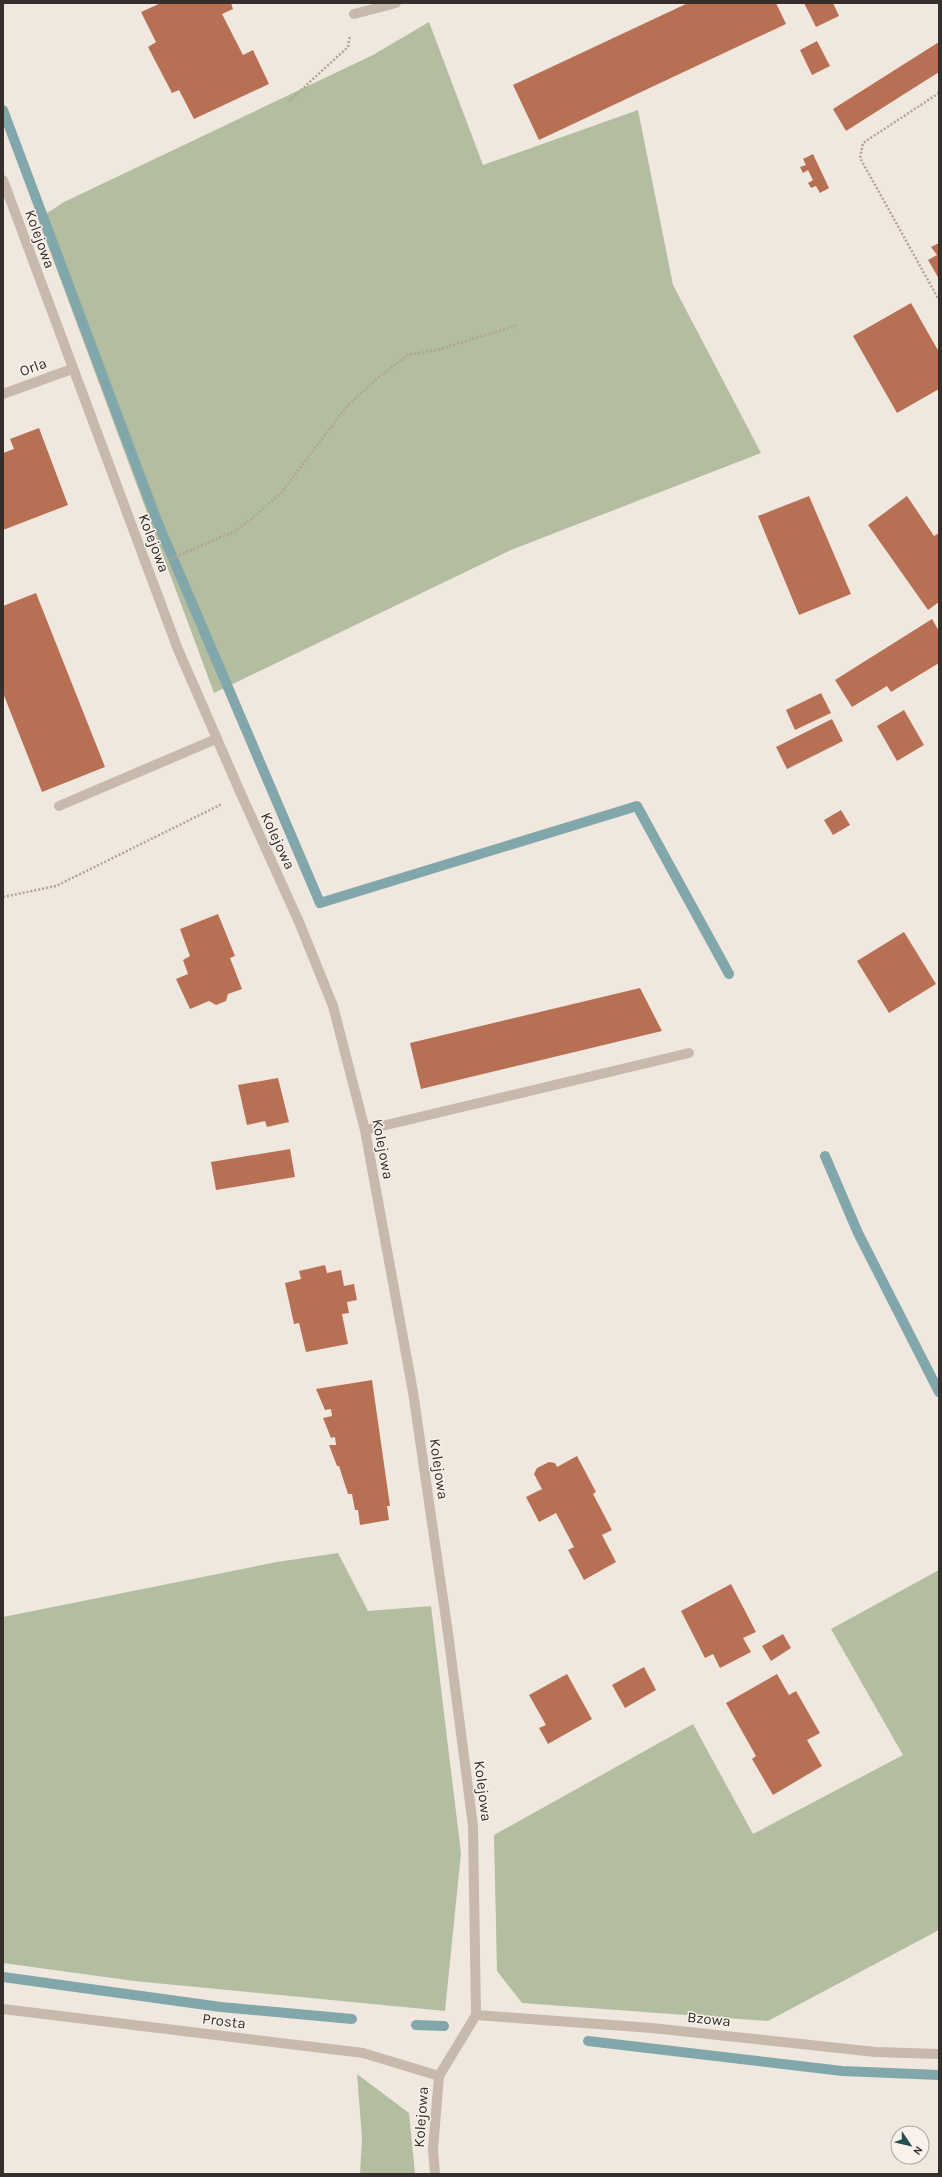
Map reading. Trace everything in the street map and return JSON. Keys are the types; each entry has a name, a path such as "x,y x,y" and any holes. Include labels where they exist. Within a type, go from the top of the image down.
{"street":[{"path":"354,14 396,3"},
{"name":"Kolejowa","path":"3,180 72,369 177,647 216,739 299,922 333,1006 365,1130 413,1392 449,1640 473,1826 476,2015 439,2076 433,2149 435,2174"},
{"name":"Orla","path":"3,394 72,369"},
{"path":"59,806 216,739"},
{"path":"365,1130 689,1053"},
{"name":"Prosta","path":"3,2010 363,2053 439,2076"},
{"name":"Bzowa","path":"476,2015 652,2028 875,2052 939,2054"}],"path":[{"path":"289,100 348,47 354,14"},
{"path":"939,93 863,143 860,158 939,300"},
{"path":"165,562 235,531 255,516 281,493 347,406 379,377 408,355 437,350 518,325"},
{"path":"3,897 56,886 241,794"}],"green space":[{"path":"429,22 483,165 638,110 673,285 761,453 511,550 214,693 38,219 64,202 373,55"},
{"path":"338,1553 368,1611 431,1606 461,1853 445,2011 134,1981 3,1963 3,1617 277,1562"},
{"path":"939,1570 939,1930 768,2021 522,2003 497,1971 494,1835 693,1724 753,1834 903,1755 831,1629"},
{"path":"357,2074 409,2113 415,2174 360,2174 362,2138"}],"building":[{"path":"161,3 231,3 233,9 222,14 243,55 253,50 269,84 194,119 179,90 172,93 148,47 156,42 141,12"},
{"path":"688,3 776,3 786,24 539,140 513,85"},
{"path":"804,3 833,3 839,16 816,27"},
{"path":"817,41 830,66 812,75 800,50"},
{"path":"939,42 939,72 846,131 833,109"},
{"path":"813,154 829,188 820,193 816,186 811,188 808,183 813,180 808,170 803,173 800,167 806,165 803,159"},
{"path":"939,243 939,279 928,260 937,255 931,247"},
{"path":"911,303 939,352 939,389 897,413 853,336"},
{"path":"39,428 68,505 3,530 3,453 14,449 10,439"},
{"path":"809,496 851,594 799,615 758,516"},
{"path":"907,496 934,536 939,533 939,602 928,610 868,525"},
{"path":"36,593 105,767 42,792 3,693 3,606"},
{"path":"932,619 939,631 939,663 891,692 887,686 852,707 835,680"},
{"path":"821,693 831,713 795,730 786,710"},
{"path":"904,710 924,745 897,761 877,726"},
{"path":"832,719 843,741 787,769 776,747"},
{"path":"841,810 850,825 833,835 824,820"},
{"path":"218,914 235,956 230,958 242,989 228,994 226,1001 216,1005 209,1001 190,1009 176,979 188,974 183,960 190,956 180,929"},
{"path":"904,932 936,984 889,1013 857,961"},
{"path":"640,988 662,1031 421,1089 410,1043"},
{"path":"278,1078 289,1122 267,1127 265,1121 247,1125 238,1085"},
{"path":"290,1149 295,1177 216,1190 211,1162"},
{"path":"325,1265 327,1273 341,1270 344,1286 354,1284 357,1300 347,1302 349,1313 342,1314 348,1344 306,1352 299,1323 294,1324 285,1283 301,1279 299,1271"},
{"path":"372,1380 390,1506 387,1506 389,1520 360,1525 358,1510 355,1510 352,1494 348,1494 339,1466 337,1466 329,1445 336,1445 335,1437 331,1438 323,1418 332,1416 331,1409 325,1410 316,1389"},
{"path":"577,1456 596,1492 593,1494 612,1530 602,1535 616,1562 584,1580 568,1550 574,1547 556,1513 539,1522 526,1497 542,1489 534,1474 537,1468 549,1462 555,1463 557,1467"},
{"path":"731,1584 756,1632 743,1638 751,1652 720,1668 713,1654 705,1658 681,1611"},
{"path":"783,1634 791,1648 771,1661 762,1646"},
{"path":"644,1667 656,1690 625,1708 612,1685"},
{"path":"567,1674 592,1719 548,1744 539,1728 546,1725 529,1695"},
{"path":"777,1674 789,1695 796,1691 820,1733 807,1740 822,1766 773,1795 752,1759 756,1756 726,1703"}],"waterway":[{"path":"3,110 157,521 320,903 637,806 729,974"},
{"path":"825,1156 858,1233 939,1392"},
{"path":"3,1977 221,2007 352,2019"},
{"path":"416,2025 444,2026"},
{"path":"588,2041 842,2071 939,2075"}]}
